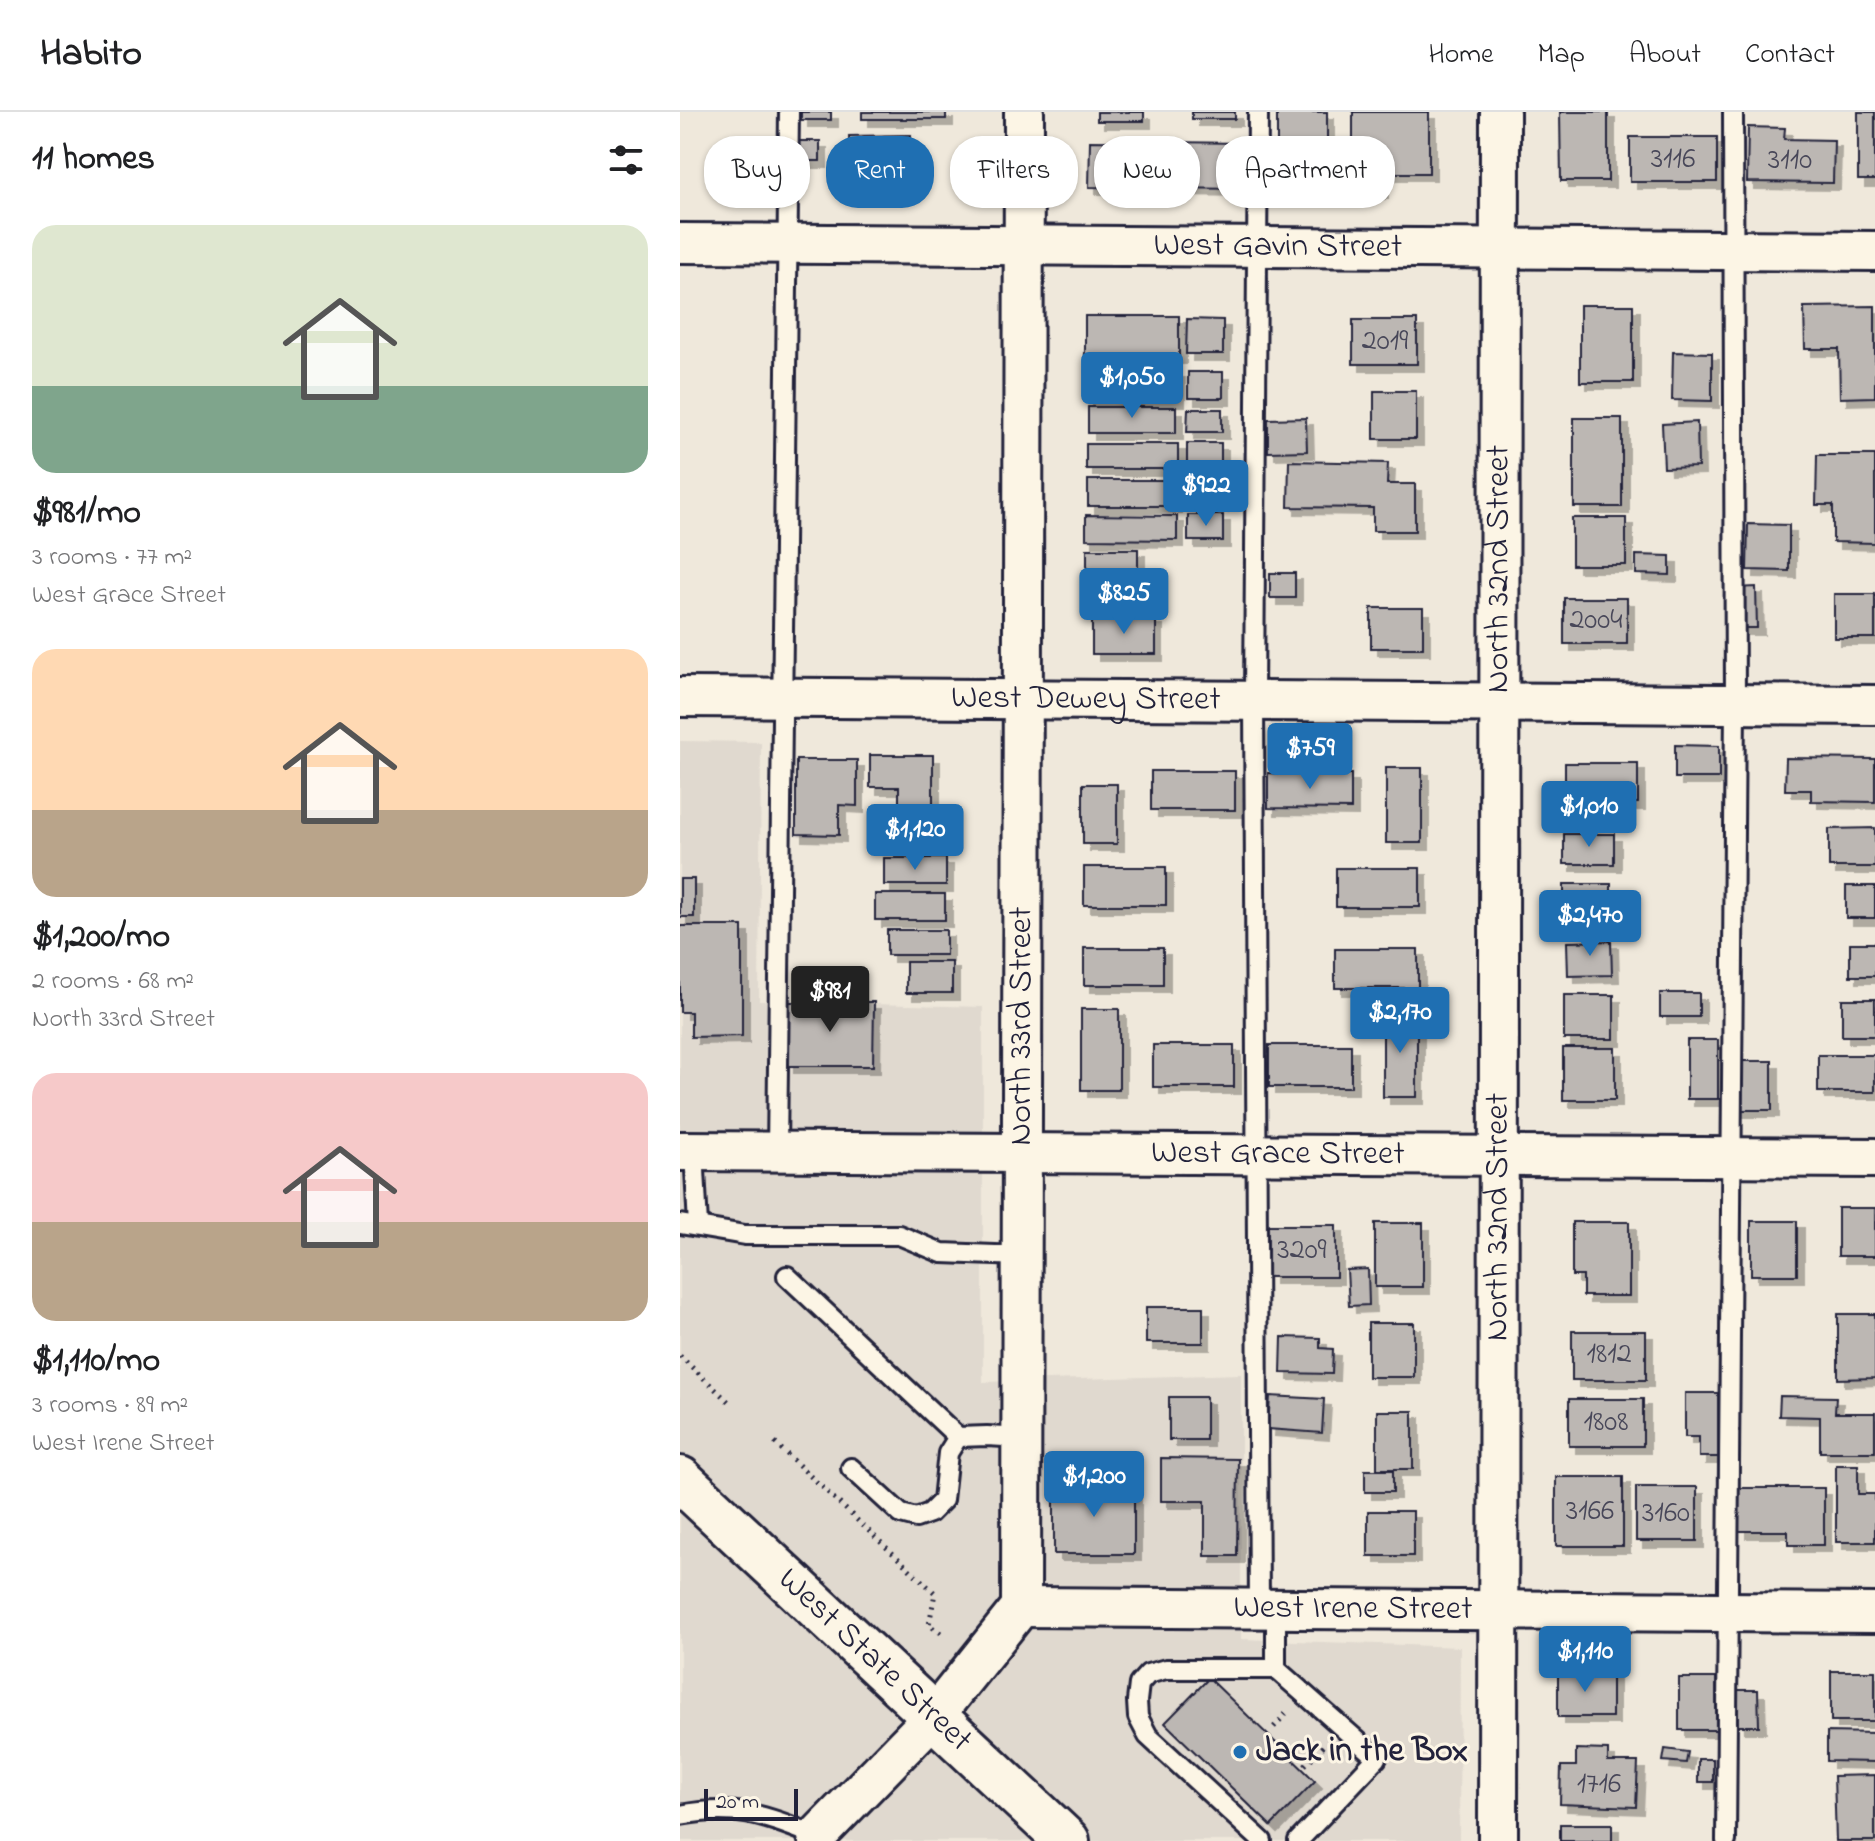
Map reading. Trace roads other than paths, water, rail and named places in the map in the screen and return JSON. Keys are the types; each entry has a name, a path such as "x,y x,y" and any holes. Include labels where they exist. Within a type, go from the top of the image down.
{"main road":[{"name":"West State Street","path":"680,1479 1067,1841"}],"street":[{"name":"North 33rd Street","path":"1021,1607 1024,112"},
{"name":"North 32nd Street","path":"1498,1841 1500,112"},
{"name":"West Gavin Street","path":"680,243 1875,251"},
{"name":"West Dewey Street","path":"680,697 1875,705"},
{"name":"West Grace Street","path":"687,1151 1875,1158"},
{"name":"West Irene Street","path":"1021,1607 1875,1613"},
{"path":"819,1838 934,1716 1021,1607"}],"lane":[{"path":"777,1152 789,112"},
{"path":"1258,112 1254,700 1258,1155 1268,1609 1276,1669 1377,1758 1298,1841"},
{"path":"1726,1841 1735,704 1733,112"},
{"path":"687,1151 689,1225 745,1235 899,1235 942,1253 1022,1256"},
{"path":"787,1276 958,1437 1022,1438"},
{"path":"851,1468 901,1514 916,1518 930,1513 943,1500 948,1453 958,1437"},
{"path":"1262,1841 1148,1736 1138,1717 1137,1701 1139,1684 1148,1674 1166,1669 1276,1669"},
{"path":"680,1815 699,1811 739,1811 770,1818 819,1838"}],"place":[{"name":"Jack in the Box","path":"1240,1752"}]}
